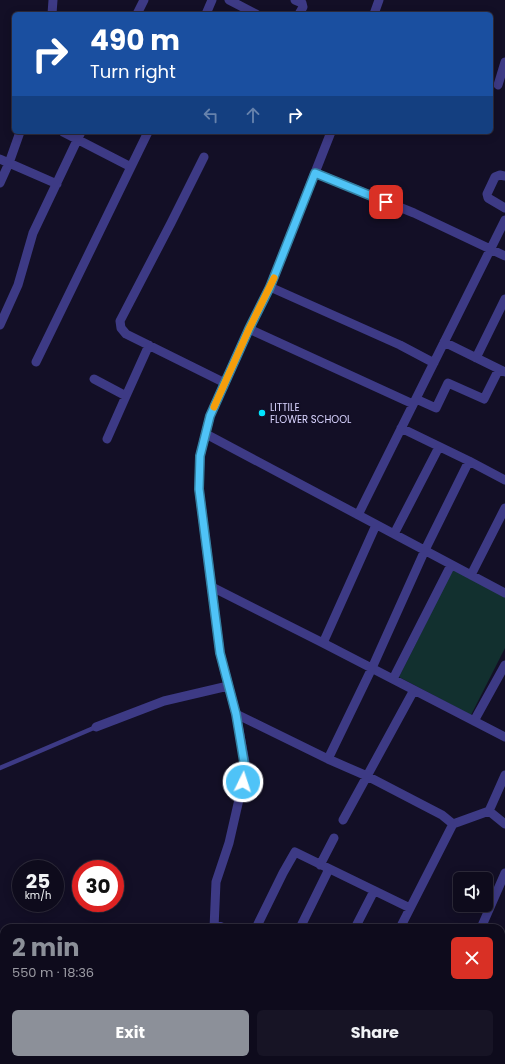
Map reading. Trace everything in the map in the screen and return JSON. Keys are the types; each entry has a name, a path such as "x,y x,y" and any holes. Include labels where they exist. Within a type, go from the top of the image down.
{"street":[{"path":"52,12 53,0"},
{"path":"138,12 144,0"},
{"path":"207,12 212,0"},
{"path":"229,0 252,12"},
{"path":"295,0 302,3 303,7 300,12"},
{"path":"375,12 379,0"},
{"path":"498,85 505,62"},
{"path":"0,183 19,134"},
{"path":"36,362 147,134"},
{"path":"214,924 216,882 229,843 243,782 244,762 236,714 220,653 199,489 200,456 210,416 249,329 270,287 330,134"},
{"path":"0,325 18,285 33,233 79,135 131,167"},
{"path":"204,157 120,321 121,328 126,334 225,382"},
{"path":"0,159 57,184"},
{"path":"315,173 414,214 505,256"},
{"path":"505,176 500,175 495,177 486,194 488,198 505,208"},
{"path":"358,515 505,220"},
{"path":"270,287 400,345 434,363"},
{"path":"476,358 505,298"},
{"path":"249,329 415,402 436,408 448,383 484,399 502,371 444,342"},
{"path":"107,439 149,346"},
{"path":"94,378 126,396"},
{"path":"401,428 505,480"},
{"path":"206,434 505,593"},
{"path":"394,534 439,446"},
{"path":"328,759 372,668 425,550 469,461"},
{"path":"471,575 505,508"},
{"path":"323,643 376,525"},
{"path":"393,679 451,565"},
{"path":"212,587 505,737"},
{"path":"474,721 505,665"},
{"path":"96,727 164,701 228,686"},
{"path":"343,820 414,690"},
{"path":"236,714 328,759 367,776 442,815 453,824"},
{"path":"402,924 453,824 489,811 505,775"},
{"path":"489,811 505,824"},
{"path":"320,865 334,838"},
{"path":"258,924 295,852 410,908"},
{"path":"302,924 329,869"},
{"path":"483,924 505,873"},
{"path":"357,924 374,891"}],"lane":[{"path":"0,768 96,727"}],"green space":[{"path":"453,569 505,596 505,648 471,715 399,677"}],"slow traffic":[{"path":"214,407 274,278"}],"place":[{"name":"LITTILE FLOWER SCHOOL","path":"262,413"}],"route":[{"path":"243,782 244,762 236,714 220,653 199,489 200,456 210,416 249,329 270,287 315,173 386,202"}]}
